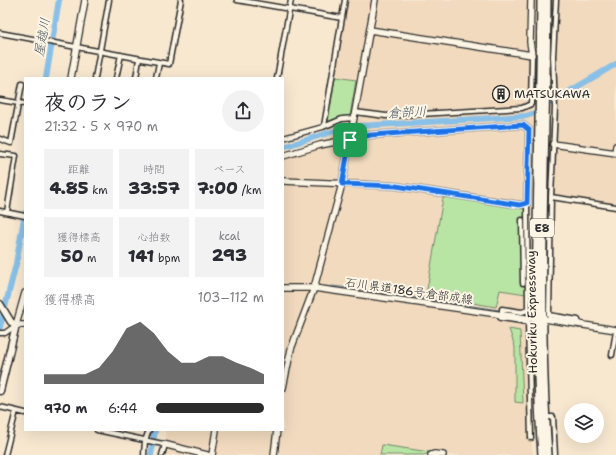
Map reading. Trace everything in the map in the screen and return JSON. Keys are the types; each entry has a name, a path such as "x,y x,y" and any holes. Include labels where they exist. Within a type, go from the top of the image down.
{"highway":[{"name":"Hokuriku Expressway","path":"541,0 536,300 538,387 542,455"},
{"name":"Hokuriku Expressway","path":"547,0 542,300 544,393 548,455"}],"main road":[{"path":"0,304 11,322 16,325 0,390"}],"street":[{"path":"71,77 85,0"},
{"path":"95,77 109,0"},
{"path":"0,33 169,64 181,0"},
{"path":"237,0 342,18"},
{"path":"277,77 290,0"},
{"path":"324,126 346,0"},
{"path":"284,382 288,360 314,288 342,184 375,0"},
{"path":"355,112 386,116 522,108 530,104 532,55 530,42 534,18 531,0"},
{"path":"556,0 552,20 555,108 551,143 551,197 548,242 549,315 578,320 579,325"},
{"path":"370,30 532,55"},
{"path":"116,77 121,55"},
{"path":"136,77 139,59"},
{"path":"156,77 159,63"},
{"path":"0,139 11,143 22,84"},
{"path":"0,100 24,104"},
{"path":"284,138 323,127 342,119 354,120"},
{"path":"284,156 351,136 523,125 529,130 530,136 527,203 528,242 524,283"},
{"path":"551,143 615,153 616,146"},
{"path":"0,154 16,156 7,212"},
{"path":"284,181 396,186 520,205 527,203"},
{"path":"551,197 616,207"},
{"path":"0,211 24,216"},
{"path":"522,220 524,283 528,310 522,312 502,309 499,314 500,318 528,322 533,419 531,438"},
{"path":"528,242 533,242"},
{"name":"石川県道186号倉部成線","path":"284,288 314,288 533,318"},
{"path":"1,333 9,331 16,325 24,297"},
{"path":"545,319 616,331 612,355"},
{"path":"16,325 24,325"},
{"path":"0,407 24,413"},
{"path":"5,455 16,411"},
{"path":"550,418 553,417 555,455"},
{"path":"102,431 207,455"},
{"path":"144,455 149,431"},
{"path":"212,455 216,431"},
{"path":"274,455 277,431"},
{"path":"162,455 164,445"},
{"path":"431,455 443,455"}],"shaded area":[{"path":"347,0 616,0 616,206 553,196 526,197 526,307 533,455 163,455 166,441 165,431 284,431 284,154 324,141 326,121"}],"green space":[{"path":"335,77 356,80 350,116 328,122"},
{"path":"448,197 526,208 526,294 500,290 496,307 426,295 443,198"},
{"path":"509,329 520,331 523,403 515,402 515,347"},
{"path":"382,445 430,452 424,455 380,455"}],"waterway":[{"name":"屋越川","path":"46,77 59,0"},
{"name":"倉部川","path":"548,104 616,64"},
{"name":"倉部川","path":"284,147 341,129 359,126 526,116 535,113"},
{"name":"屋越川","path":"0,327 16,264 24,219"},
{"path":"332,286 499,310"},
{"name":"倉部川","path":"151,455 155,431"}],"place":[{"name":"MATSUKAWA","path":"501,94"}],"route":[{"path":"523,125 529,130 530,141 527,203 520,205 396,186 342,184 350,140 371,135 523,125"}]}
